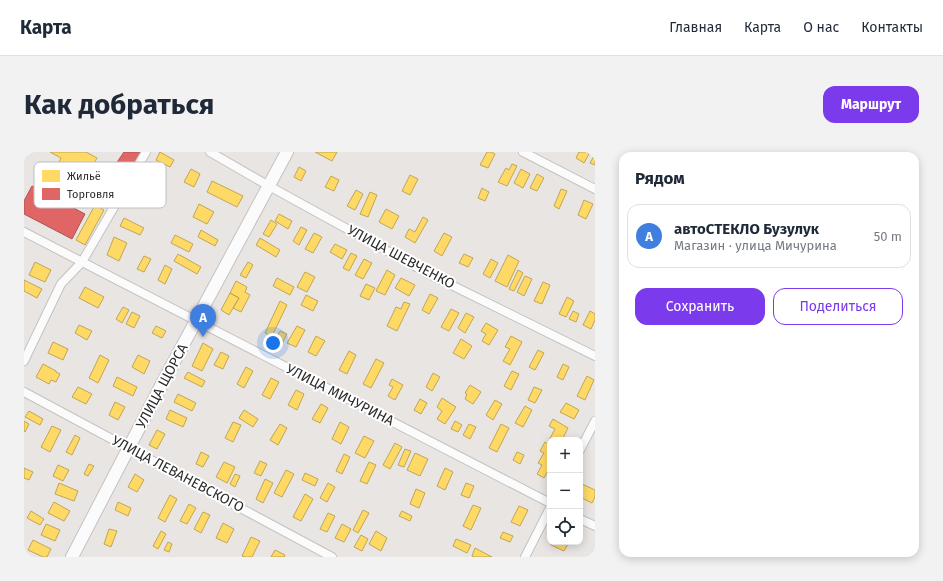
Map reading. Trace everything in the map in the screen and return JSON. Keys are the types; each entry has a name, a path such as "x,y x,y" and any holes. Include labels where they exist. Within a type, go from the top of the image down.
{"main road":[{"name":"УЛИЦА ЩОРСА","path":"72,557 287,152"}],"street":[{"path":"140,162 146,152"},
{"name":"УЛИЦА ШЕВЧЕНКО","path":"210,152 431,275 595,356"},
{"path":"523,152 595,189"},
{"path":"24,361 61,284 82,262 113,208"},
{"name":"УЛИЦА МИЧУРИНА","path":"24,232 547,501"},
{"name":"УЛИЦА ЛЕВАНЕВСКОГО","path":"24,392 332,557"},
{"path":"583,444 595,421"},
{"path":"525,557 549,509"},
{"path":"583,520 595,526"}],"building: Жильё":[{"path":"50,152 86,152 97,158 95,162 59,162 61,158"},
{"path":"160,152 174,160 170,167 166,165 166,162 156,160"},
{"path":"315,152 337,152 332,161"},
{"path":"487,152 495,154 488,168 480,165"},
{"path":"579,152 590,152 584,163 576,158"},
{"path":"595,154 595,165 590,163"},
{"path":"512,164 517,166 507,186 498,182 506,168 509,170"},
{"path":"299,167 306,171 301,181 294,177"},
{"path":"191,169 200,174 194,187 184,182"},
{"path":"521,169 530,174 523,188 514,183"},
{"path":"537,174 544,178 537,191 530,188"},
{"path":"410,175 418,179 410,195 402,191"},
{"path":"331,176 339,180 334,191 325,187"},
{"path":"212,181 243,196 237,207 207,192"},
{"path":"482,188 489,192 485,201 478,198"},
{"path":"561,189 567,191 559,209 554,206"},
{"path":"356,190 363,194 355,210 347,206"},
{"path":"370,192 377,195 368,217 360,214"},
{"path":"584,200 593,204 586,219 578,215"},
{"path":"199,204 214,212 207,224 193,217"},
{"path":"93,208 100,208 104,210 85,245 76,240"},
{"path":"386,209 399,216 392,229 379,222"},
{"path":"279,214 292,221 288,229 275,221"},
{"path":"423,217 428,220 415,243 405,237 409,229 415,232"},
{"path":"124,218 144,228 140,235 120,226"},
{"path":"271,220 277,224 269,237 263,234"},
{"path":"301,227 307,230 299,245 293,241"},
{"path":"201,230 218,240 215,246 198,237"},
{"path":"314,233 322,237 313,253 305,249"},
{"path":"444,233 452,237 442,256 434,251"},
{"path":"175,235 193,244 189,252 171,243"},
{"path":"114,237 127,243 119,261 107,255"},
{"path":"260,238 280,250 276,257 256,245"},
{"path":"335,244 347,250 342,259 330,252"},
{"path":"351,253 357,256 349,271 343,268"},
{"path":"178,254 201,267 197,274 174,261"},
{"path":"464,254 473,258 468,267 459,263"},
{"path":"508,255 519,261 507,287 495,281"},
{"path":"144,256 151,259 144,272 137,269"},
{"path":"364,259 372,263 363,279 355,275"},
{"path":"491,259 498,263 490,278 483,274"},
{"path":"35,262 51,270 45,282 29,275"},
{"path":"248,262 253,265 246,278 240,275"},
{"path":"165,265 172,269 165,284 158,280"},
{"path":"387,270 395,275 385,295 376,291"},
{"path":"518,270 523,273 514,291 509,289"},
{"path":"305,272 315,277 307,292 297,287"},
{"path":"525,276 532,279 524,296 517,292"},
{"path":"277,278 294,287 290,295 273,286"},
{"path":"401,278 415,285 409,296 395,288"},
{"path":"24,280 42,289 37,298 24,291"},
{"path":"236,281 247,287 245,292 250,295 241,312 233,308 239,298 230,293"},
{"path":"543,282 550,285 542,304 534,301"},
{"path":"366,284 375,288 369,300 360,296"},
{"path":"85,287 104,297 98,308 79,298"},
{"path":"230,293 239,298 229,315 221,310"},
{"path":"430,294 438,298 429,314 422,310"},
{"path":"306,295 318,301 313,311 301,305"},
{"path":"567,297 574,301 566,317 559,314"},
{"path":"280,301 287,305 272,336 265,333"},
{"path":"404,302 410,304 397,331 387,326 396,307 401,309"},
{"path":"123,307 129,310 122,323 116,319"},
{"path":"451,309 459,313 449,331 441,327"},
{"path":"573,311 579,314 576,322 569,319"},
{"path":"590,311 595,314 595,320 591,329 583,325"},
{"path":"132,312 140,316 134,328 126,324"},
{"path":"466,313 474,317 465,333 458,328"},
{"path":"486,323 498,330 489,345 482,341 486,334 481,331"},
{"path":"79,325 92,331 87,340 75,333"},
{"path":"156,326 166,331 162,338 152,333"},
{"path":"297,326 305,330 296,347 287,343"},
{"path":"280,331 287,334 283,342 276,338"},
{"path":"316,336 325,341 316,356 308,352"},
{"path":"511,336 522,342 510,365 503,361 510,349 505,347"},
{"path":"461,339 472,346 464,359 453,353"},
{"path":"53,342 68,349 63,360 48,353"},
{"path":"203,343 213,349 202,371 192,366"},
{"path":"538,350 544,353 535,370 529,367"},
{"path":"349,351 356,355 347,374 339,370"},
{"path":"221,352 229,356 223,369 214,365"},
{"path":"100,355 109,360 98,383 89,378"},
{"path":"138,355 150,361 144,374 132,367"},
{"path":"376,359 384,363 371,388 363,384"},
{"path":"43,364 60,374 56,382 51,380 49,384 36,377"},
{"path":"563,364 569,367 563,380 557,377"},
{"path":"246,367 253,371 244,388 237,384"},
{"path":"512,371 519,374 511,390 504,386"},
{"path":"188,372 205,381 202,387 184,378"},
{"path":"433,373 440,377 432,391 426,387"},
{"path":"587,376 594,380 585,400 577,396"},
{"path":"117,377 137,387 133,396 113,386"},
{"path":"271,378 279,382 270,399 262,395"},
{"path":"392,379 403,385 395,400 388,396 393,387 389,385"},
{"path":"470,385 481,392 473,404 465,399 467,394 465,393"},
{"path":"78,387 92,394 86,404 72,397"},
{"path":"534,387 542,390 535,403 528,400"},
{"path":"296,390 304,394 297,410 288,405"},
{"path":"178,394 196,403 192,411 174,402"},
{"path":"442,398 456,407 445,424 437,419 442,411 437,407"},
{"path":"420,399 427,403 421,414 414,410"},
{"path":"495,400 502,404 493,420 486,415"},
{"path":"115,402 125,407 118,420 109,415"},
{"path":"566,403 579,410 574,419 560,412"},
{"path":"321,404 328,408 320,423 312,419"},
{"path":"525,406 532,410 523,427 515,423"},
{"path":"170,410 187,418 183,427 166,419"},
{"path":"244,410 258,419 253,427 239,418"},
{"path":"29,411 43,419 40,425 25,417"},
{"path":"553,419 568,428 564,437 551,437 555,429 549,426"},
{"path":"24,421 29,424 25,432 24,431"},
{"path":"455,421 462,425 458,432 451,429"},
{"path":"233,422 241,425 233,442 225,438"},
{"path":"340,422 349,427 341,444 332,439"},
{"path":"280,424 287,428 278,445 270,440"},
{"path":"469,424 476,427 470,439 463,435"},
{"path":"501,424 509,428 497,452 489,448"},
{"path":"52,426 61,430 50,452 41,447"},
{"path":"157,430 165,434 157,449 149,445"},
{"path":"75,435 80,438 72,455 66,452"},
{"path":"364,436 374,441 365,458 355,453"},
{"path":"545,442 547,443 547,472 544,478 537,474 542,465 538,463 544,453 540,451"},
{"path":"395,443 402,447 390,469 383,465"},
{"path":"405,449 411,451 404,467 398,465"},
{"path":"201,452 209,456 203,467 196,464"},
{"path":"517,452 524,455 520,464 513,460"},
{"path":"415,453 428,459 420,476 407,470"},
{"path":"344,454 350,457 342,474 336,471"},
{"path":"260,461 267,464 261,476 254,473"},
{"path":"224,462 235,467 227,483 216,477"},
{"path":"369,462 376,465 367,484 360,481"},
{"path":"89,464 94,466 88,476 84,474"},
{"path":"58,465 69,470 63,481 53,476"},
{"path":"24,468 33,472 29,480 24,478"},
{"path":"445,468 453,472 445,490 437,486"},
{"path":"286,470 294,474 282,497 274,493"},
{"path":"305,473 318,479 315,486 302,480"},
{"path":"135,474 144,480 137,492 128,487"},
{"path":"235,474 240,476 235,487 230,484"},
{"path":"265,479 273,483 263,503 256,499"},
{"path":"59,483 78,491 74,501 55,494"},
{"path":"328,483 335,487 327,502 320,498"},
{"path":"466,483 474,486 469,498 461,495"},
{"path":"583,484 595,490 595,497 592,503 583,498"},
{"path":"416,489 425,493 419,508 410,504"},
{"path":"305,494 313,499 301,521 293,517"},
{"path":"170,495 177,499 165,522 158,518"},
{"path":"54,502 70,511 64,521 48,513"},
{"path":"118,502 131,508 128,516 115,510"},
{"path":"189,504 196,508 187,524 180,521"},
{"path":"473,505 481,508 471,530 463,526"},
{"path":"519,506 528,510 520,526 511,522"},
{"path":"363,510 369,513 358,533 353,530"},
{"path":"31,511 44,519 40,525 27,518"},
{"path":"402,511 412,516 410,521 399,516"},
{"path":"203,512 210,515 201,533 194,529"},
{"path":"328,513 335,516 327,532 320,529"},
{"path":"223,523 234,529 227,543 216,538"},
{"path":"46,524 60,530 55,541 41,535"},
{"path":"342,524 351,529 344,542 335,538"},
{"path":"109,529 117,531 111,547 104,544"},
{"path":"161,531 166,534 158,549 153,546"},
{"path":"376,531 387,538 381,551 369,544"},
{"path":"503,532 513,536 510,542 500,538"},
{"path":"361,535 368,539 362,551 354,547"},
{"path":"251,537 260,541 252,557 242,556"},
{"path":"456,539 471,545 467,553 453,546"},
{"path":"33,540 51,549 47,557 43,557 28,550"},
{"path":"168,542 172,544 169,552 164,550"},
{"path":"551,545 567,545 564,551"},
{"path":"475,548 492,557 472,556"},
{"path":"275,550 285,555 284,557 271,557"}],"building: Торговля":[{"path":"124,152 142,152 135,162 117,162"},
{"path":"32,186 34,187 34,208 74,208 85,214 72,239 24,214 24,201"}],"place":[{"name":"автоСТЕКЛО Бузулук","path":"203,337"}]}
